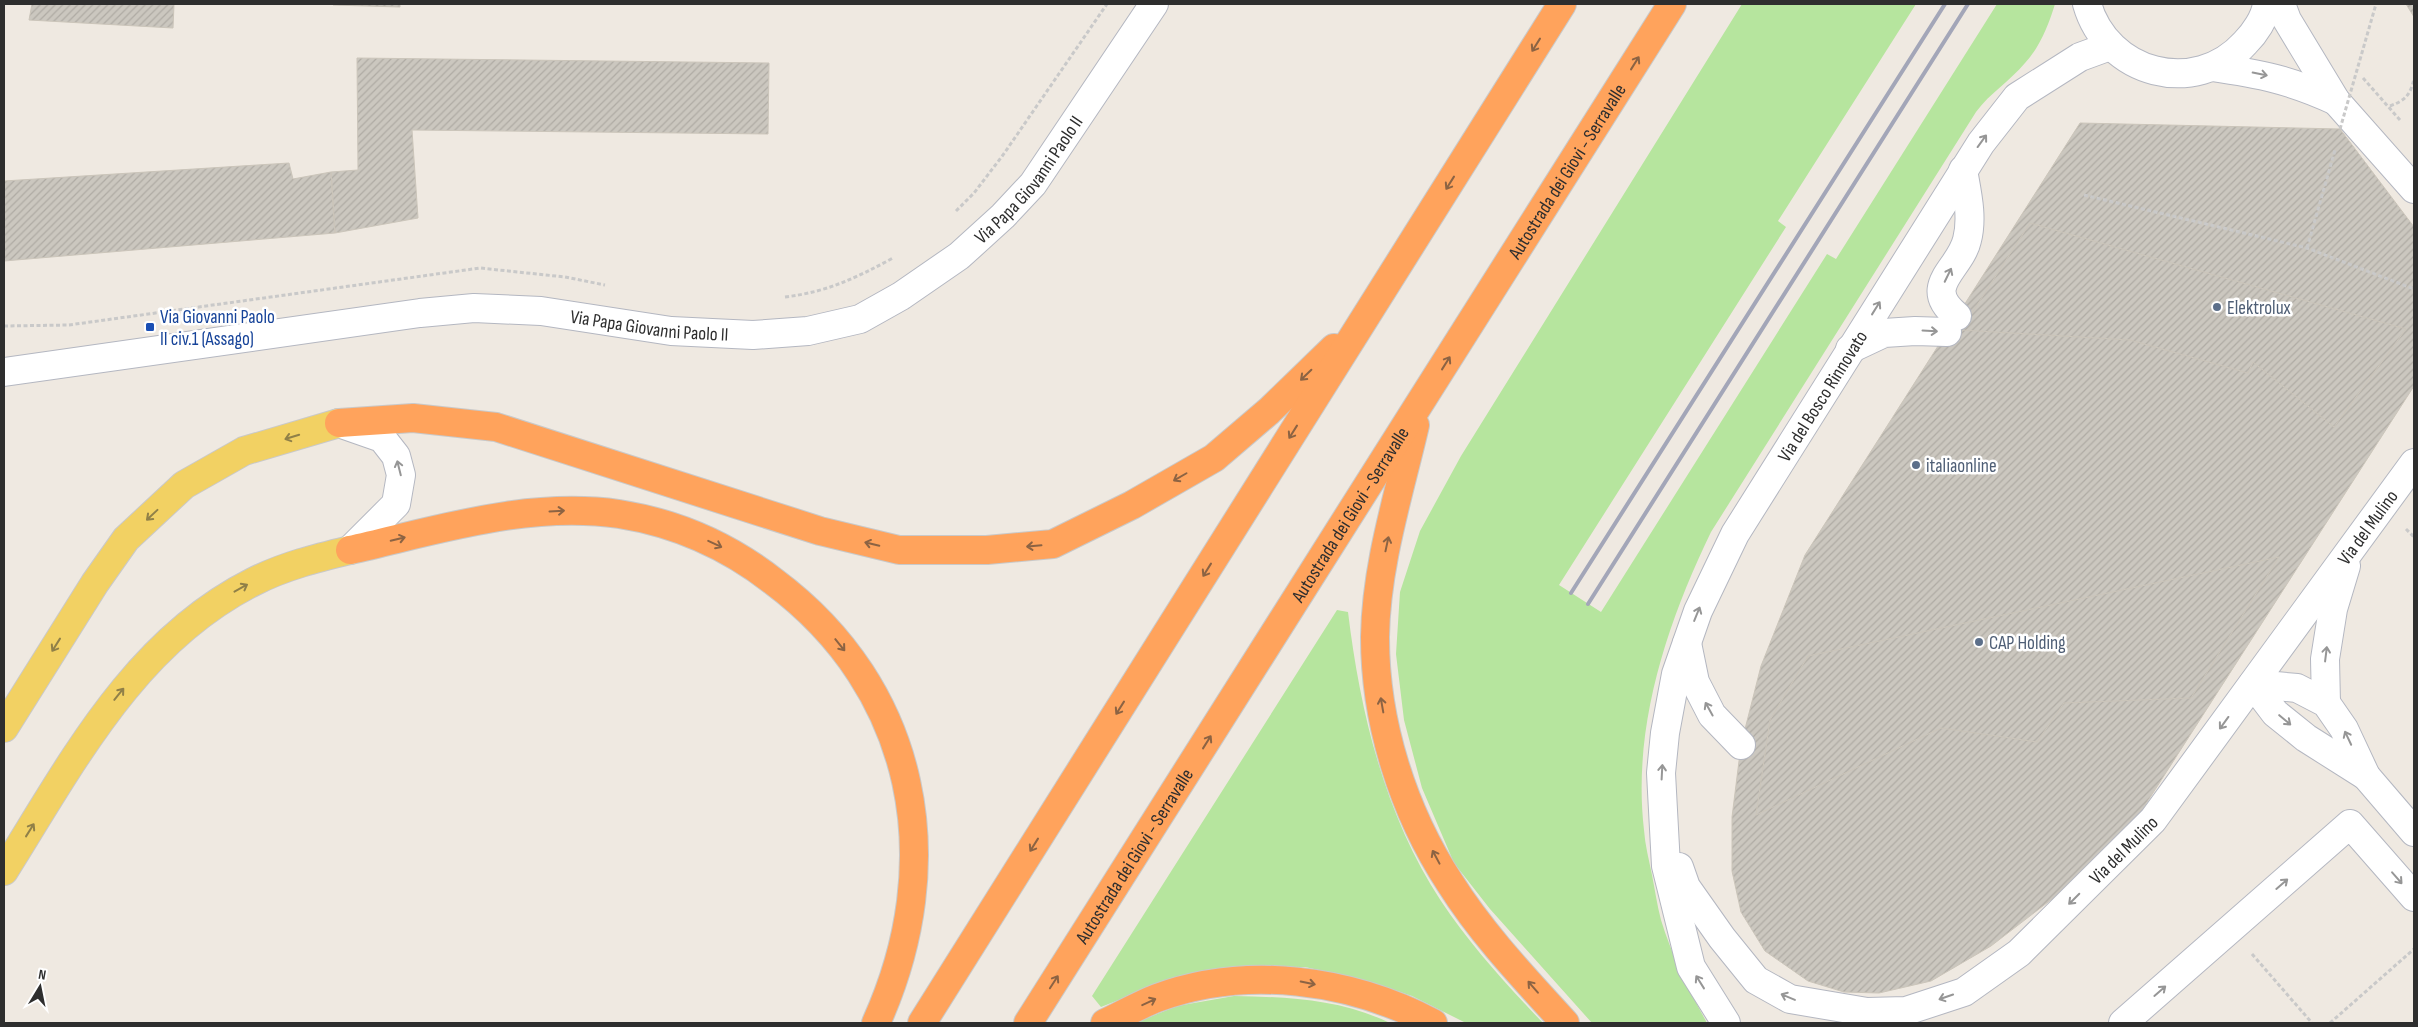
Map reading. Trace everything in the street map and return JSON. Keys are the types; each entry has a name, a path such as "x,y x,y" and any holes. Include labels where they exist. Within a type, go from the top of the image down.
{"highway":[{"path":"922,1023 1562,4"},
{"name":"Autostrada dei Giovi - Serravalle","path":"1028,1023 1672,4"},
{"path":"339,423 413,418 496,427 820,531 899,550 987,550 1053,544 1132,505 1214,458 1269,411 1366,317"},
{"path":"1420,404 1386,546 1375,636 1379,692 1387,738 1402,791 1450,884 1490,937 1565,1023"},
{"path":"350,550 486,519 526,512 567,510 608,513 662,524 712,543 747,562 790,594 837,640 866,682 895,743 910,797 915,847 911,908 897,969 876,1023"},
{"path":"1105,1023 1156,998 1208,984 1255,979 1298,981 1360,994 1415,1014 1433,1023"}],"main road":[{"path":"4,728 95,583 126,539 184,486 244,451 339,423"},
{"path":"4,871 93,730 116,699 156,653 202,614 254,581 292,566 350,550"}],"street":[{"name":"Via Papa Giovanni Paolo II","path":"4,372 420,312 474,308 541,311 671,331 753,335 808,331 860,319 902,296 959,256 1033,184 1154,4"},
{"path":"2087,4 2092,20 2110,46 2132,62 2158,72 2185,74 2212,67 2236,54 2254,33 2268,4"},
{"path":"2281,4 2288,20 2336,101 2414,189"},
{"name":"Via del Bosco Rinnovato","path":"1726,1023 1691,967 1666,866 1662,773 1665,733 1676,674 1698,611 1735,534 1981,143 2017,97 2080,58 2110,46"},
{"path":"2212,67 2262,74 2303,86 2336,101"},
{"path":"1850,349 1884,333 1915,331 1952,324 1941,294 1946,278 1967,241 1970,207 1963,170"},
{"path":"339,423 382,438 396,456 401,475 396,504 350,550"},
{"name":"Via del Mulino","path":"1722,938 1756,980 1790,999 1867,1012 1906,1011 1964,992 2019,953 2153,820 2414,463"},
{"path":"2326,703 2325,659 2334,609 2351,548"},
{"path":"1687,640 1695,682 1712,715 1741,745"},
{"path":"2253,684 2297,688 2326,703 2344,729 2366,776 2414,832"},
{"path":"2253,684 2275,712 2306,738 2366,776"},
{"name":"Via del Bosco Rinnovato","path":"1663,820 1686,886 1722,938"},
{"path":"2123,1023 2350,824 2414,897"}],"path":[{"path":"954,212 974,193 1003,155 1107,4"},
{"path":"2338,139 2376,4"},
{"path":"2390,106 2402,102 2408,97 2414,79"},
{"path":"2307,248 2335,148"},
{"path":"2084,195 2307,248 2414,289"},
{"path":"778,298 814,293 857,277 896,257"},
{"path":"4,326 69,325 480,268 565,277 613,286"},
{"path":"2231,928 2312,1023"},
{"path":"2330,1023 2414,949"}],"green space":[{"path":"1742,4 1916,4 1778,221 1786,227 1559,585 1601,612 1827,254 1836,259 1997,4 2055,4 2040,43 2019,69 1976,112 1711,532 1680,602 1667,639 1656,676 1648,714 1643,753 1642,791 1646,847 1658,909 1665,933 1681,973 1707,1023 1592,1023 1490,909 1454,863 1422,788 1404,720 1396,654 1400,592 1420,531 1461,456"},
{"path":"1337,610 1348,612 1360,687 1378,762 1390,799 1421,868 1441,901 1464,933 1543,1023 1466,1023 1412,996 1364,980 1305,967 1233,967 1179,976 1101,1007 1092,996"},
{"path":"1234,996 1274,997 1333,1004 1371,1015 1390,1023 1135,1023 1177,1006"}],"building":[{"path":"32,4 174,4 173,28 29,20"},
{"path":"400,4 400,7 333,5"},
{"path":"2406,4 2414,4 2414,17"},
{"path":"357,58 769,63 768,134 412,130 418,218 335,233 331,172 358,170"},
{"path":"2080,123 2340,129 2414,227 2414,386 2142,810 2052,899 1991,946 1931,981 1879,993 1844,992 1808,981 1765,951 1741,912 1732,871 1732,817 1741,745 1761,666 1805,555"},
{"path":"289,163 293,179 331,172 335,233 4,261 4,181"},
{"path":"2030,223 2406,329 2334,427 2253,362 2248,373 2130,340 1961,330"},
{"path":"2279,557 2191,698 2064,703 2037,742 1941,728 1756,815 1770,720 1808,656"}],"railway":[{"path":"1571,593 1945,4"},
{"path":"1588,604 1968,4"}],"place":[{"name":"Elektrolux","path":"2217,307"},
{"name":"Via Giovanni Paolo II civ.1 (Assago)","path":"150,327"},
{"name":"italiaonline","path":"1916,465"},
{"name":"CAP Holding","path":"1979,642"}]}
